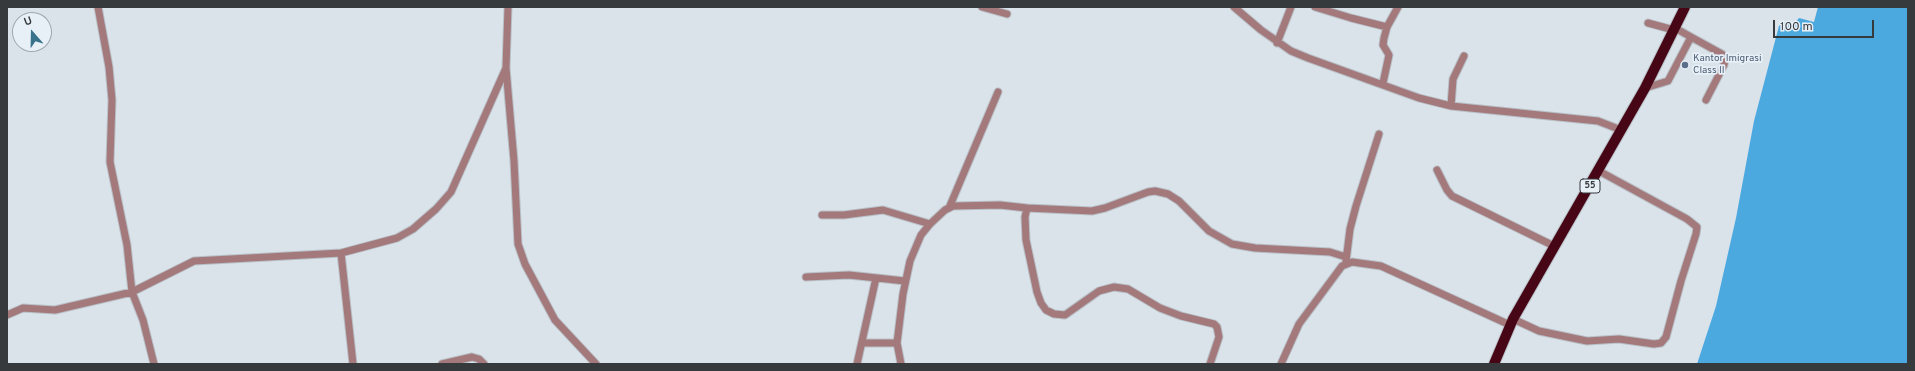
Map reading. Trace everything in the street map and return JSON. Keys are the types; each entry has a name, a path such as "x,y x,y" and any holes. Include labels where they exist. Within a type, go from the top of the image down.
{"highway":[{"name":"55","path":"1494,364 1512,322 1645,88 1685,7"}],"street":[{"path":"98,7 110,74 112,100 110,162 127,246 132,292 147,332 154,364"},
{"path":"508,7 506,68 514,161 518,244 525,264 555,320 596,364"},
{"path":"982,7 1007,14"},
{"path":"1234,7 1278,43 1308,58 1383,83 1420,98 1452,106 1598,121 1621,130"},
{"path":"1278,43 1291,7"},
{"path":"1315,7 1351,18 1387,26"},
{"path":"1383,83 1390,55 1383,45 1387,26 1398,7"},
{"path":"1648,23 1674,29 1722,54 1725,58 1724,65 1706,100"},
{"path":"1645,88 1668,81 1691,37"},
{"path":"1452,106 1453,78 1464,56"},
{"path":"7,315 19,308 55,310 132,292 194,261 341,253 398,238 413,229 436,209 451,192 506,68"},
{"path":"949,208 998,92"},
{"path":"1283,364 1299,324 1346,260 1350,228 1379,134"},
{"path":"1437,170 1447,190 1452,196 1554,246"},
{"path":"901,364 897,343 905,281 915,247 930,224 949,208 960,205 1000,205 1027,208 1099,210 1148,192 1155,191 1168,194 1179,201 1209,231 1232,244 1254,248 1330,252 1346,260 1381,266 1512,322 1539,331 1587,341 1619,340 1658,344 1666,337 1697,227 1686,219 1599,171"},
{"path":"1027,208 1025,228 1026,240 1037,292 1041,303 1046,310 1054,314 1065,315 1106,288 1122,287 1160,308 1181,316 1214,324 1217,327 1219,337 1210,364"},
{"path":"822,215 844,215 883,210 930,224"},
{"path":"341,253 353,364"},
{"path":"806,277 849,276 905,281"},
{"path":"857,364 876,278"},
{"path":"862,343 897,343"},
{"path":"442,364 472,357 479,359 484,364"}],"water":[{"path":"1818,7 1908,7 1908,364 1697,364 1716,306 1736,218 1754,121 1780,22 1794,24 1799,18 1814,22"}],"place":[{"name":"Kantor Imigrasi Class II","path":"1685,65"}]}
